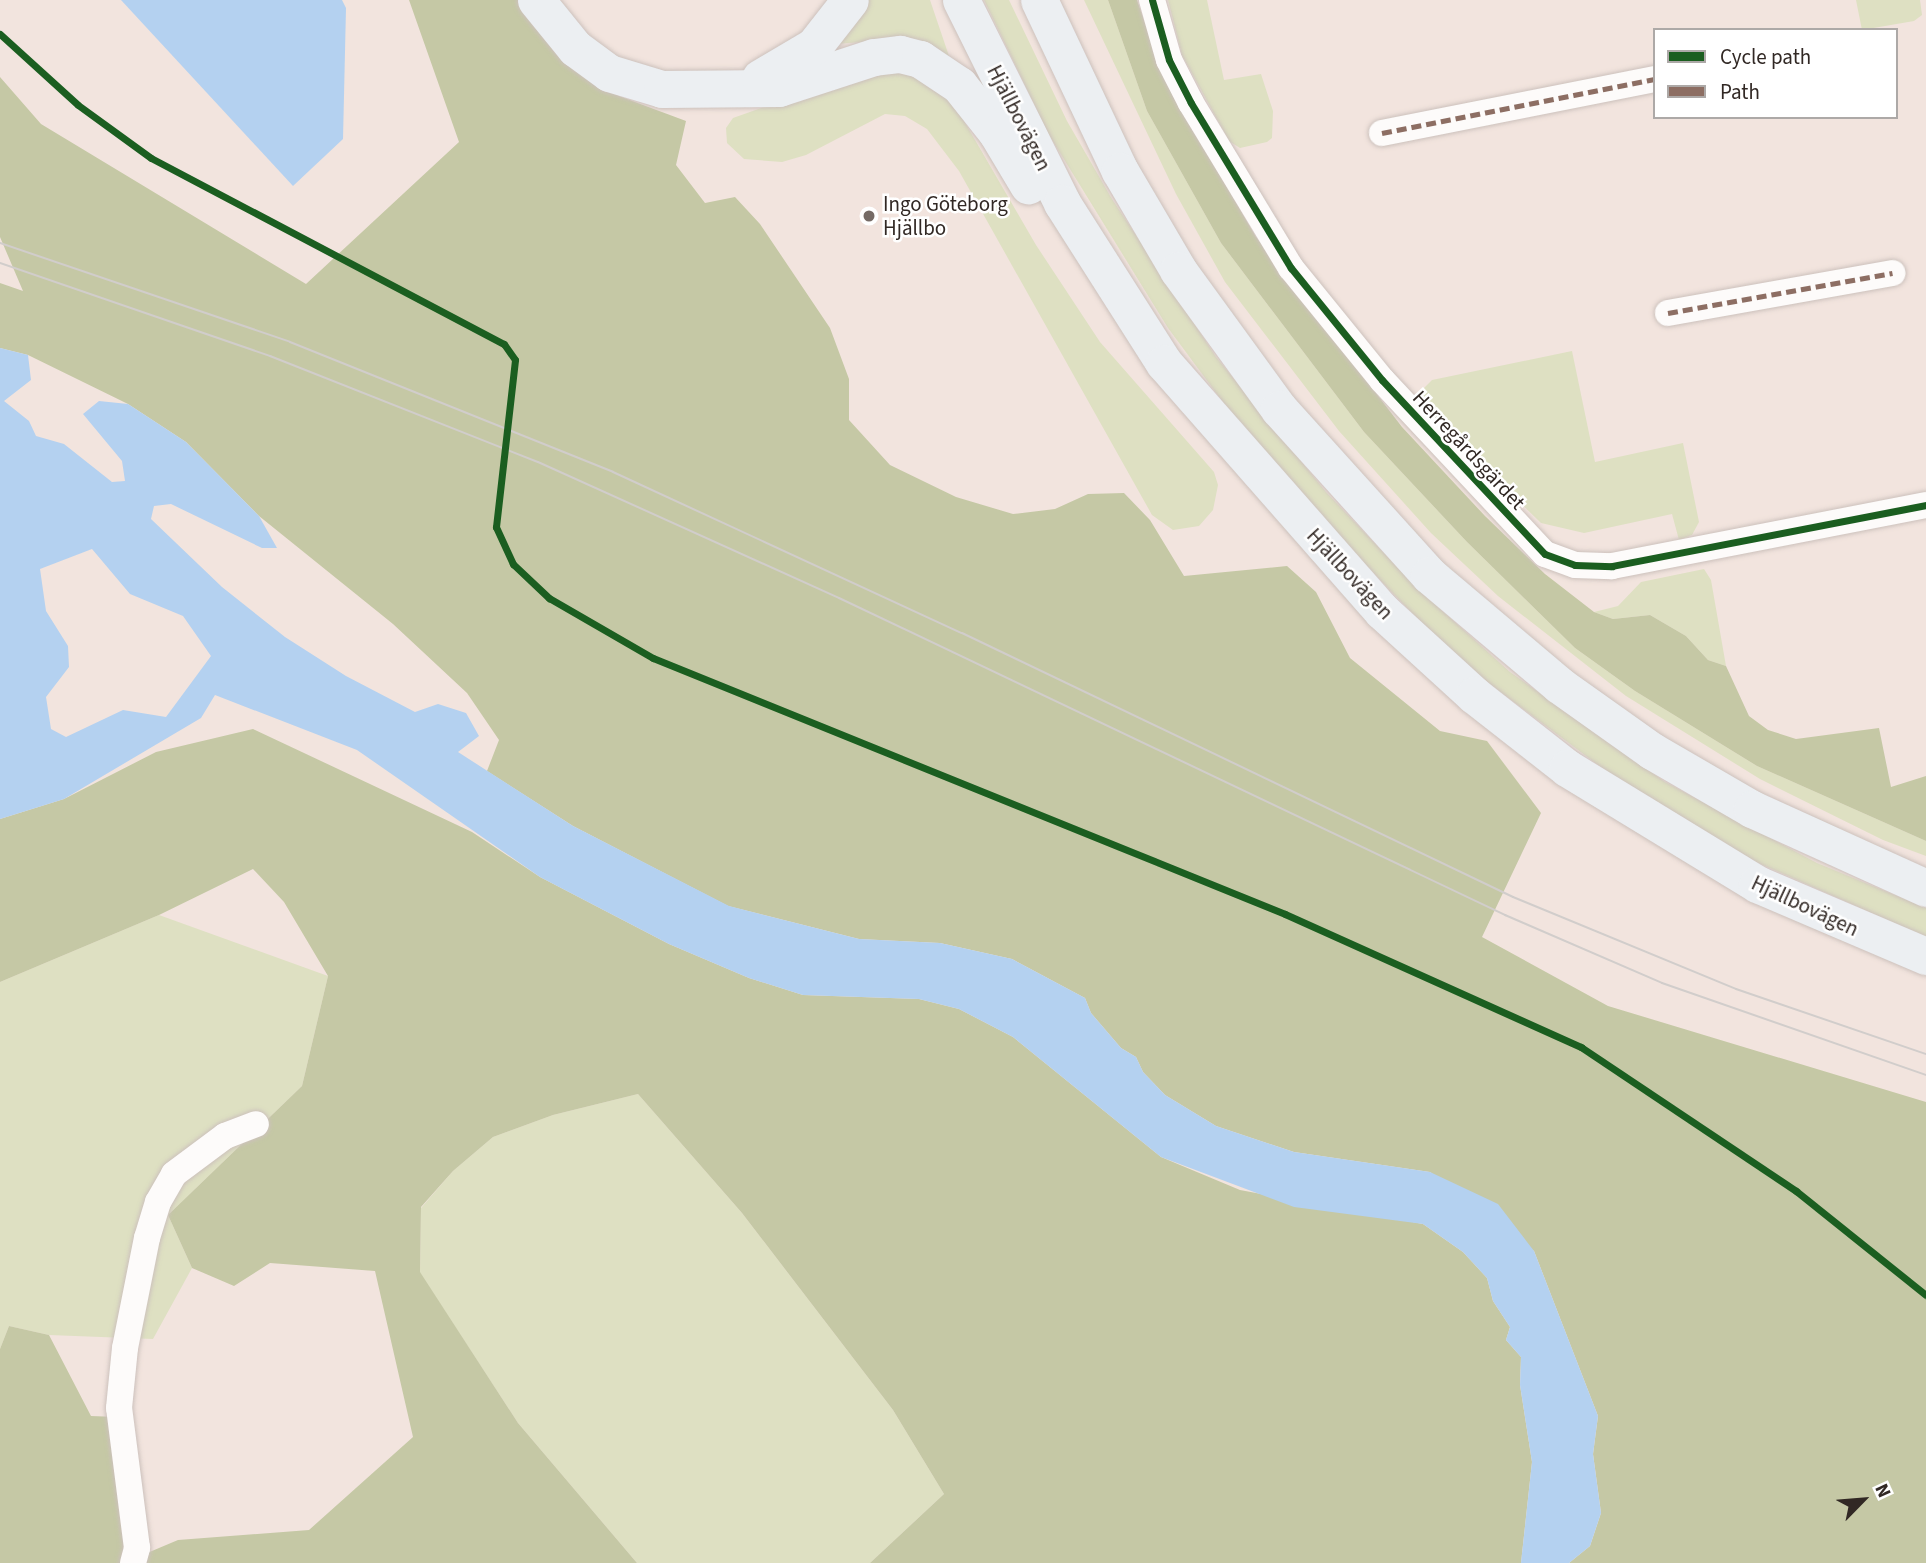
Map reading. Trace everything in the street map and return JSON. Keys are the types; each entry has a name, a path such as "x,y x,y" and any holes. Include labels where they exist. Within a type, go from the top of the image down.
{"main road":[{"path":"536,0 575,48 609,73 662,89 779,88 874,57 900,54 920,59 959,85 997,133 1079,270 1164,363"},
{"path":"749,89 769,69 814,46 850,0"},
{"name":"Hjällbovägen","path":"961,0 1062,203 1164,363 1382,611 1474,695 1567,768 1757,884 1926,956"},
{"path":"1039,0 1120,171 1178,270 1279,409 1429,575 1559,685 1652,751 1752,809 1926,888"}],"street":[{"name":"Herregårdsgärdet","path":"1152,0 1169,60 1191,103 1291,268 1381,380 1545,554 1575,565 1612,566 1926,505"},
{"path":"1382,133 1653,79"},
{"path":"1668,313 1892,273"},
{"path":"133,1563 137,1548 119,1408 125,1348 147,1238 158,1202 174,1174 225,1136 256,1124"}],"green space":[{"path":"409,0 539,0 580,61 619,96 686,121 676,165 705,203 735,197 760,224 830,328 849,379 849,420 890,465 956,497 1013,514 1055,509 1088,494 1124,493 1150,520 1184,576 1287,566 1316,592 1350,658 1440,731 1487,741 1541,813 1482,937 1608,1006 1926,1102 1926,1563 1569,1563 1590,1546 1601,1513 1593,1454 1598,1416 1534,1251 1430,1172 1294,1152 1216,1126 1165,1095 1143,1072 1136,1057 1121,1048 1091,1013 1085,998 1012,959 940,943 859,939 728,906 573,826 487,771 499,740 467,693 393,624 259,516 186,442 128,404 28,355 0,348 0,283 23,291 0,237 0,77 41,124 306,284 459,142"},
{"path":"866,0 930,0 950,59 862,42 836,44"},
{"path":"984,0 1009,0 1067,121 1112,199 1216,357 1326,492 1417,588 1510,672 1665,782 1817,863 1926,908 1926,937 1754,861 1629,788 1483,679 1420,621 1323,521 1237,421 1168,328 1049,135"},
{"path":"1084,0 1108,0 1147,111 1221,243 1364,432 1467,542 1575,648 1635,691 1757,766 1926,841 1926,856 1883,840 1760,779 1626,696 1498,596 1431,533 1339,431 1225,282 1176,194"},
{"path":"1108,0 1137,0 1164,79 1256,237 1402,427 1485,516 1545,574 1594,612 1613,619 1650,615 1686,636 1708,660 1726,666 1749,716 1768,730 1796,739 1879,728 1891,787 1926,776 1926,841 1757,766 1635,691 1575,648 1467,542 1364,432 1221,243 1147,111"},
{"path":"1168,0 1207,0 1224,80 1261,74 1273,111 1272,138 1267,142 1240,148 1229,141 1182,55"},
{"path":"1856,0 1920,0 1922,15 1914,21 1862,28"},
{"path":"897,72 921,79 944,95 964,121 1036,245 1100,342 1214,472 1218,485 1213,510 1199,526 1173,530 1152,515 959,171 927,129 905,116 885,114 806,155 782,162 744,159 727,143 726,128 733,118 846,78"},
{"path":"1572,351 1595,462 1683,443 1699,522 1692,535 1679,540 1672,514 1584,533 1541,523 1424,409 1422,390 1432,380"},
{"path":"1704,569 1711,580 1726,666 1708,660 1686,636 1650,615 1613,619 1594,612 1618,606 1641,582"},
{"path":"253,729 472,832 540,877 669,944 749,978 803,995 919,999 959,1009 1013,1037 1161,1157 1240,1190 1423,1224 1463,1252 1487,1278 1493,1301 1510,1327 1506,1340 1521,1357 1520,1385 1532,1462 1521,1563 870,1563 944,1494 893,1410 742,1213 638,1094 553,1115 493,1137 453,1171 421,1207 420,1272 518,1423 637,1563 0,1563 0,1349 9,1326 49,1335 91,1416 117,1417 140,1556 178,1540 309,1530 413,1437 375,1271 270,1263 234,1286 192,1268 168,1215 302,1086 328,976 284,902 253,869 159,915 0,982 0,819 64,799 156,752"},
{"path":"159,915 328,976 302,1086 168,1215 192,1268 153,1339 49,1335 9,1326 0,1349 0,982"},
{"path":"638,1094 742,1213 893,1410 944,1494 870,1563 637,1563 518,1423 420,1273 421,1208 453,1171 493,1137 553,1115"}],"water":[{"path":"121,0 342,0 346,8 343,139 293,186"},
{"path":"0,348 28,355 31,380 4,401 29,421 36,436 64,444 112,482 125,481 122,461 83,414 99,401 128,404 186,442 259,516 277,548 262,548 171,504 154,506 151,519 222,587 285,637 346,676 415,712 438,704 466,713 479,736 458,752 573,826 729,906 859,939 940,943 1012,959 1085,998 1091,1013 1121,1048 1136,1057 1143,1072 1165,1095 1216,1126 1294,1152 1430,1172 1498,1204 1534,1251 1598,1416 1593,1454 1601,1513 1590,1546 1569,1563 1521,1563 1532,1462 1520,1385 1521,1357 1506,1340 1510,1327 1493,1301 1487,1278 1463,1252 1423,1224 1294,1207 1161,1157 1013,1037 959,1009 919,999 803,995 749,978 669,944 540,877 357,750 215,695 201,718 64,799 0,819","holes":["92,549 130,594 183,616 211,656 166,717 123,710 66,737 51,729 46,697 69,667 68,646 46,611 40,569"]}],"tram line":[{"path":"0,243 290,342 613,472 962,633 1513,897 1736,989 1926,1054"},
{"path":"0,263 270,356 538,462 839,598 1505,915 1662,983 1926,1075"}],"marked path":[{"path":"1382,133 1653,79"},
{"path":"1668,313 1892,273"}],"cycle path":[{"path":"1152,0 1169,60 1191,103 1291,268 1382,380 1545,554 1575,565 1612,566 1926,505"},
{"path":"0,34 78,105 151,158 504,344 515,360 496,527 513,564 549,598 653,658 1285,914 1581,1047 1796,1191 1926,1295"}],"place":[{"name":"Ingo Göteborg Hjällbo","path":"869,216"}]}
